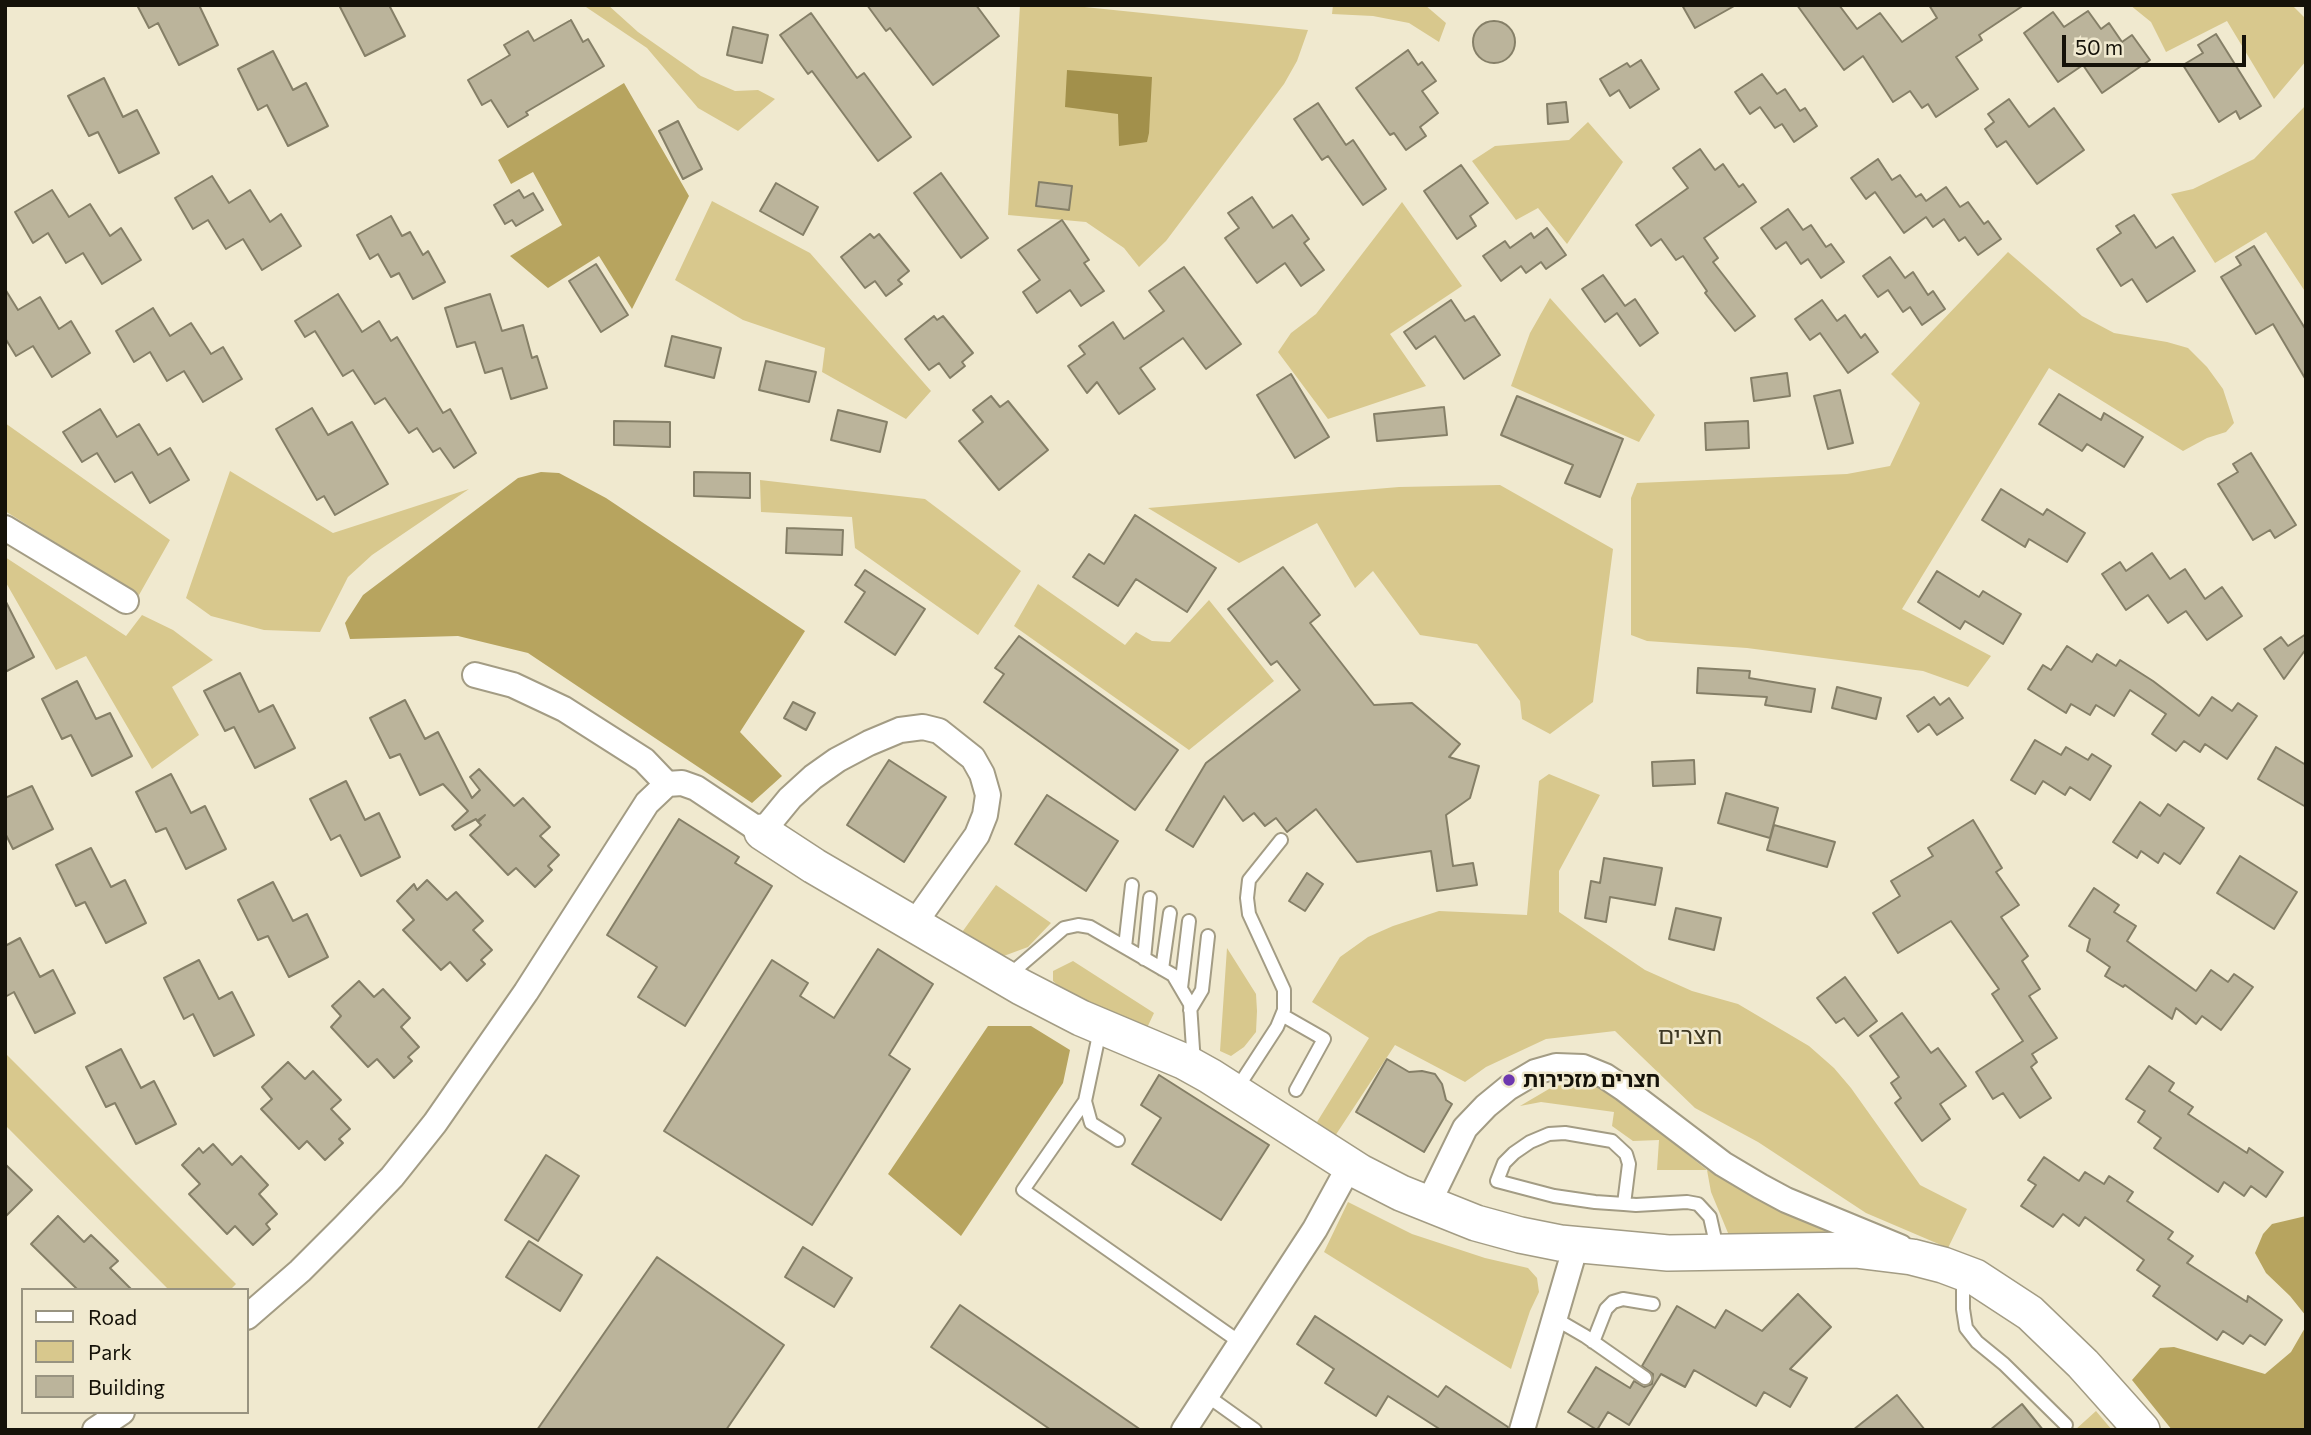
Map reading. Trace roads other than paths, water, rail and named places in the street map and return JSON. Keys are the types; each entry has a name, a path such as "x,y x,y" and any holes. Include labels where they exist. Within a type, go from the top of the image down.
{"street":[{"path":"5,528 126,601"},
{"path":"475,675 513,685 564,709 644,760 667,784"},
{"path":"762,832 790,798 813,777 838,760 900,730 923,727 939,731 973,758 982,774 988,795 985,815 977,835 914,925"},
{"path":"248,1316 300,1271 392,1177 435,1123 526,992 647,803 667,784 682,783 696,788 762,832 1006,978 1101,1026 1194,1067 1350,1165 1401,1193 1476,1223 1520,1236 1577,1245 1668,1253 1855,1250 1912,1257 1953,1269"},
{"path":"1428,1204 1459,1138 1486,1106 1507,1088 1535,1072 1556,1066 1583,1067 1605,1076 1723,1164 1786,1200 1985,1283 2030,1313 2083,1364 2142,1430"},
{"path":"1184,1430 1315,1229 1350,1165"},
{"path":"1522,1430 1553,1318 1577,1245"},
{"path":"95,1430 119,1414"}],"lane":[{"path":"1235,1092 1284,1010 1284,990 1249,914 1247,898 1249,880 1281,840"},
{"path":"1125,947 1132,885"},
{"path":"1144,958 1150,898"},
{"path":"1162,969 1170,913"},
{"path":"1181,988 1189,921"},
{"path":"1006,978 1064,928 1079,925 1090,927 1172,975 1190,1004 1194,1067"},
{"path":"1190,1010 1202,990 1208,936"},
{"path":"1282,1015 1324,1039 1296,1090"},
{"path":"1101,1026 1085,1101 1023,1190 1241,1343"},
{"path":"1085,1101 1091,1123 1118,1140"},
{"path":"1624,1204 1629,1164 1626,1154 1612,1140 1566,1133 1549,1134 1514,1153 1504,1163 1497,1181 1554,1196 1624,1204 1698,1204 1710,1217 1718,1252"},
{"path":"1953,1269 1966,1328 1977,1342 2004,1364 2066,1425"},
{"path":"1593,1342 1606,1309 1613,1302 1623,1299 1653,1304"},
{"path":"1553,1318 1645,1378"},
{"path":"1206,1395 1255,1430"}],"place":[{"name":"חצרים מזכירות","path":"1509,1080"}],"district":[{"name":"חצרים","path":"1690,1036"}]}
